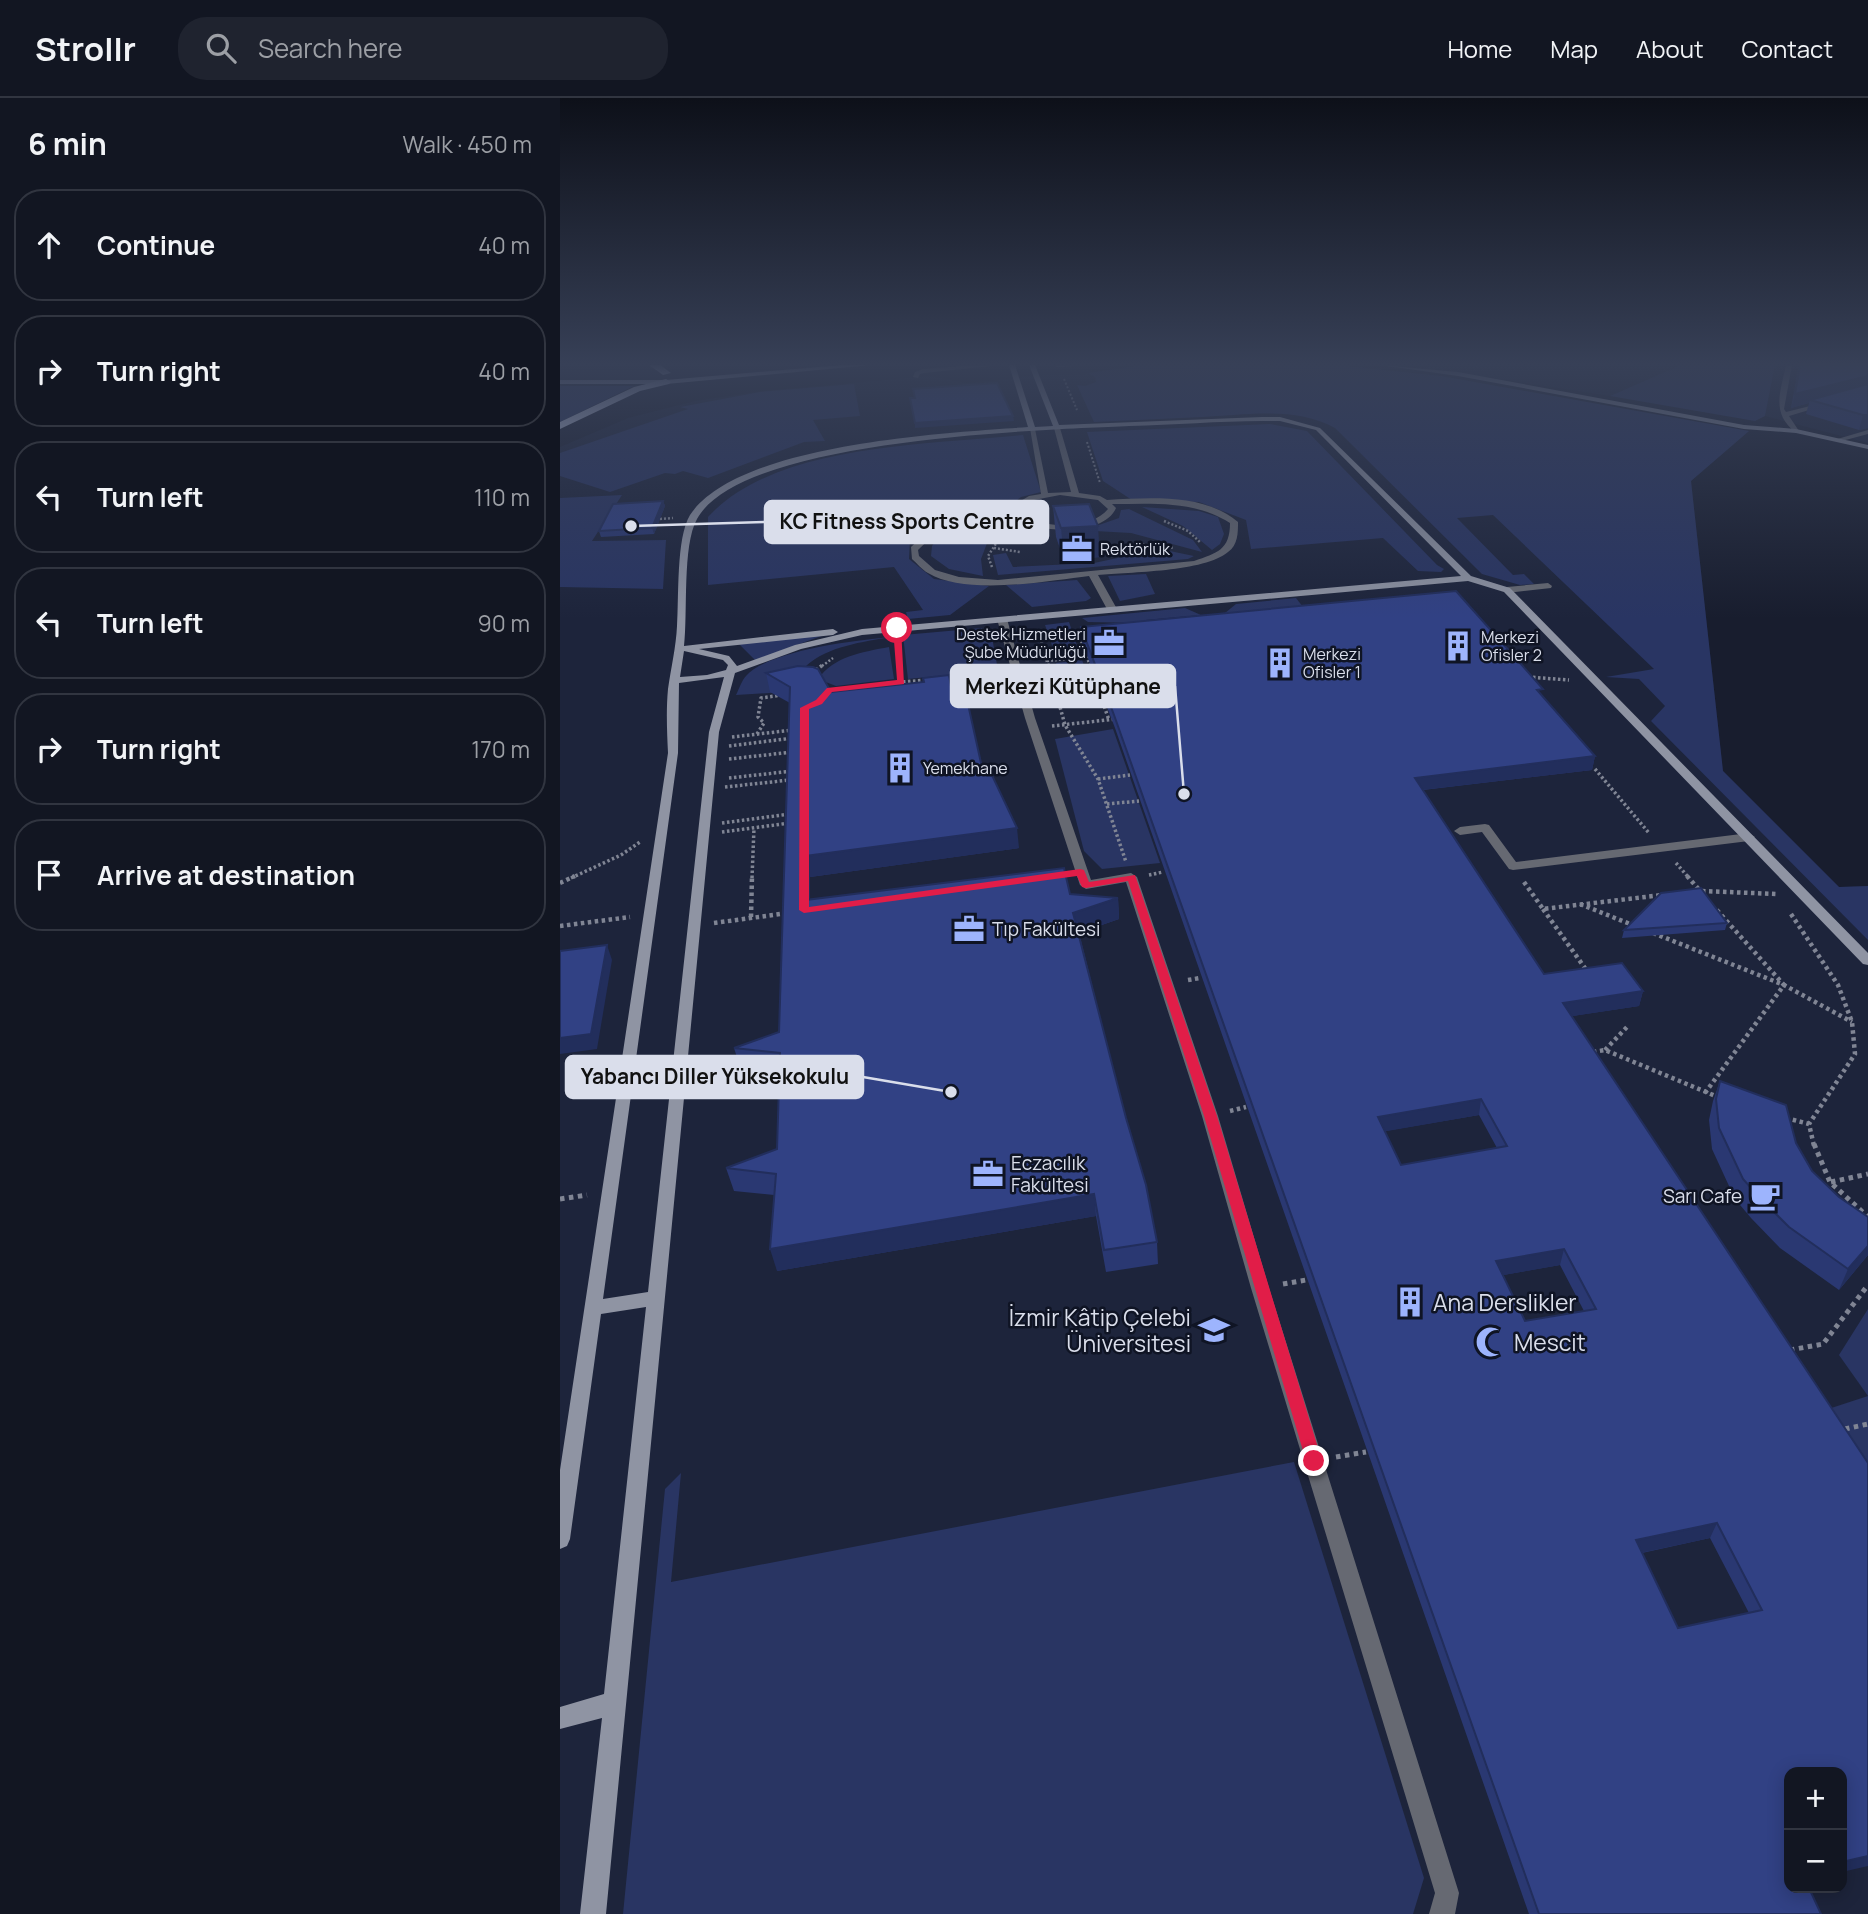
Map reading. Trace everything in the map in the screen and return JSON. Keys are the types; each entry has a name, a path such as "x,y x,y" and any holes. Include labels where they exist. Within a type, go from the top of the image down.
{"street":[{"path":"560,1539 673,754 675,680 681,648 688,538 693,518 701,506 717,494 761,471 838,450"},
{"path":"1339,450 1468,578"},
{"path":"681,648 816,632 862,632 1468,578 1507,590 1868,961"},
{"path":"675,680 700,680 730,674 786,650 862,632"},
{"path":"593,1914 713,749 733,664 726,658 681,648"},
{"path":"593,1308 655,1297"},
{"path":"560,1718 614,1703"}],"lane":[{"path":"1036,450 1045,495"},
{"path":"1063,450 1075,493"},
{"path":"1016,513 1023,502 1045,495 1075,493 1108,502 1176,503 1208,508 1225,515 1234,522 1236,535 1225,552 1195,563 998,583 958,580 932,572 915,557 914,549 942,525 1016,513 1029,523 1058,527 1075,526 1102,519 1112,508 1108,502"},
{"path":"1093,575 1112,609"},
{"path":"1507,590 1548,586"},
{"path":"1002,619 1033,728 1086,885 1132,877 1210,1116 1447,1893 1442,1914"},
{"path":"1460,831 1485,828 1513,866 1749,837"}],"path":[{"path":"660,519 677,518"},
{"path":"993,548 1020,552"},
{"path":"1072,613 1109,720"},
{"path":"1034,616 1065,724 1098,779 1132,877"},
{"path":"889,643 898,642 901,682"},
{"path":"809,676 816,668 840,656"},
{"path":"1047,661 1087,657"},
{"path":"817,692 1017,671"},
{"path":"1522,676 1598,682"},
{"path":"824,696 830,690"},
{"path":"757,734 764,723 758,717 761,698 793,694"},
{"path":"1057,698 1100,694"},
{"path":"1033,728 1123,719"},
{"path":"713,749 757,734 805,729"},
{"path":"713,749 805,737"},
{"path":"713,749 804,751"},
{"path":"1595,769 1784,985"},
{"path":"709,785 804,770"},
{"path":"1098,779 1129,775"},
{"path":"709,785 791,780"},
{"path":"1107,804 1139,801"},
{"path":"704,830 792,814"},
{"path":"704,830 792,823"},
{"path":"560,883 621,855 662,825"},
{"path":"751,918 754,828"},
{"path":"1513,866 1590,974"},
{"path":"1770,886 1838,985 1852,1022 1855,1054 1809,1124 1815,1150 1830,1182 1868,1216"},
{"path":"1687,892 1778,894"},
{"path":"1543,909 1674,894"},
{"path":"1580,904 1784,985 1852,1022"},
{"path":"694,925 791,912"},
{"path":"560,926 649,915"},
{"path":"1705,1094 1784,985"},
{"path":"1605,1050 1627,1027"},
{"path":"1583,1053 1605,1050 1705,1094 1731,1101"},
{"path":"1783,1117 1809,1124"},
{"path":"1830,1182 1868,1174"},
{"path":"1778,1353 1824,1344 1868,1285"},
{"path":"1846,1429 1868,1424"},
{"path":"1314,1461 1366,1452"}],"shaded area":[{"name":"İzmir Kâtip Çelebi Üniversitesi","path":"560,450 1727,450 1691,481 1723,771 1839,887 1868,886 1868,1914 560,1914"},
{"path":"569,450 783,450 708,478 683,471 665,473 610,492 560,476 560,453"},
{"path":"1028,450 1041,492 1021,497 1006,509 936,522 910,538 909,559 934,579 989,586 950,615 908,619 906,612 923,610 894,567 708,585 708,517 737,493 772,474 813,461 856,452"},
{"path":"1093,450 1325,450 1437,565 1444,569 1441,572 1418,571 1383,538 1251,549 1246,520 1199,502 1132,500 1103,481"},
{"path":"1357,450 1727,450 1691,481 1723,771 1839,887 1868,886 1868,940 1651,721 1665,706 1639,679 1606,677 1654,669 1493,515 1457,518 1513,575 1524,574 1534,584 1520,585 1482,574"},
{"path":"622,495 592,541 666,540 663,589 560,587 560,498"},
{"path":"1142,507 1199,511 1218,517 1224,534 1220,544 1212,550 1183,526"},
{"path":"1129,509 1193,540 1202,552 1131,533 1095,531 1093,527 1119,518 1121,510"},
{"path":"1007,519 1017,525 989,538 981,559 983,576 949,569 931,556 932,546 956,528"},
{"path":"1160,549 1194,556 1188,559 998,575 993,555 1006,553 1013,567 1094,563"},
{"path":"1146,574 1155,594 1120,601 1108,576"},
{"path":"1077,580 1091,598 1086,601 1032,607 1006,585"},
{"path":"1296,598 1303,607 1225,613 1236,604"},
{"path":"1185,608 1201,615 1138,623 1088,622 1082,618"},
{"path":"1069,622 1080,655 1056,657 1045,625"},
{"path":"982,628 982,632 991,632 998,670 908,679 903,635"},
{"path":"827,634 755,660 738,643"},
{"path":"891,637 846,646 815,659 784,692 736,695 746,676 774,659 815,648"},
{"path":"889,647 894,679 836,686 818,679 841,660"},
{"path":"1082,660 1094,691 1067,694 1056,663"},
{"path":"1113,729 1160,863 1102,869 1084,851 1055,739"},
{"path":"1868,1309 1868,1396 1839,1355"},
{"path":"1868,1396 1868,1492 1816,1413"},
{"path":"1294,1462 1424,1878 1413,1914 623,1914 665,1489 681,1473 671,1582"}],"building":[{"path":"663,501 652,528 599,531 613,504"},
{"path":"1089,504 1098,526 1061,528 1053,506"},
{"name":"Ana Derslikler","path":"1456,591 1543,689 1537,690 1595,756 1415,778 1544,974 1622,963 1643,991 1563,1003 1868,1463 1868,1856 1847,1861 1847,1767 1784,1767 1784,1893 1811,1893 1821,1914 1539,1914 1081,627","holes":["1481,1099 1507,1146 1401,1165 1378,1117","1564,1249 1596,1309 1525,1321 1496,1261","1717,1523 1762,1610 1678,1628 1636,1540"]},
{"path":"798,666 818,669 831,692 924,682 923,678 949,675 953,697 966,695 983,772 990,771 1017,828 806,856 805,900 1064,868 1070,894 1118,898 1073,913 1146,1185 1157,1242 1104,1250 1094,1194 770,1249 776,1174 726,1168 777,1149 780,1053 734,1048 779,1032 790,687 766,673"},
{"path":"1701,888 1727,923 1624,930 1661,893"},
{"path":"607,945 591,1034 560,1038 560,951"},
{"path":"1720,1081 1786,1105 1796,1143 1812,1171 1839,1197 1868,1217 1868,1246 1848,1269 1789,1227 1743,1179 1719,1128 1716,1099"}],"place":[{"name":"KC Fitness Sports Centre","path":"631,526"},
{"name":"Rektörlük","path":"1077,549"},
{"name":"Destek Hizmetleri Şube Müdürlüğü","path":"1109,643"},
{"name":"Merkezi Ofisler 2","path":"1458,646"},
{"name":"Merkezi Ofisler 1","path":"1280,663"},
{"name":"Yemekhane","path":"900,768"},
{"name":"Merkezi Kütüphane","path":"1184,794"},
{"name":"Tıp Fakültesi","path":"969,929"},
{"name":"Yabancı Diller Yüksekokulu","path":"951,1092"},
{"name":"Eczacılık Fakültesi","path":"988,1174"},
{"name":"Sarı Cafe","path":"1765,1196"},
{"name":"Ana Derslikler","path":"1410,1302"},
{"name":"İzmir Kâtip Çelebi Üniversitesi","path":"1214,1330"},
{"name":"Mescit","path":"1491,1342"}],"route":[{"path":"897,628 901,682 830,690 819,702 805,708 804,910 1080,872 1086,885 1132,877 1210,1116 1314,1461"}]}
